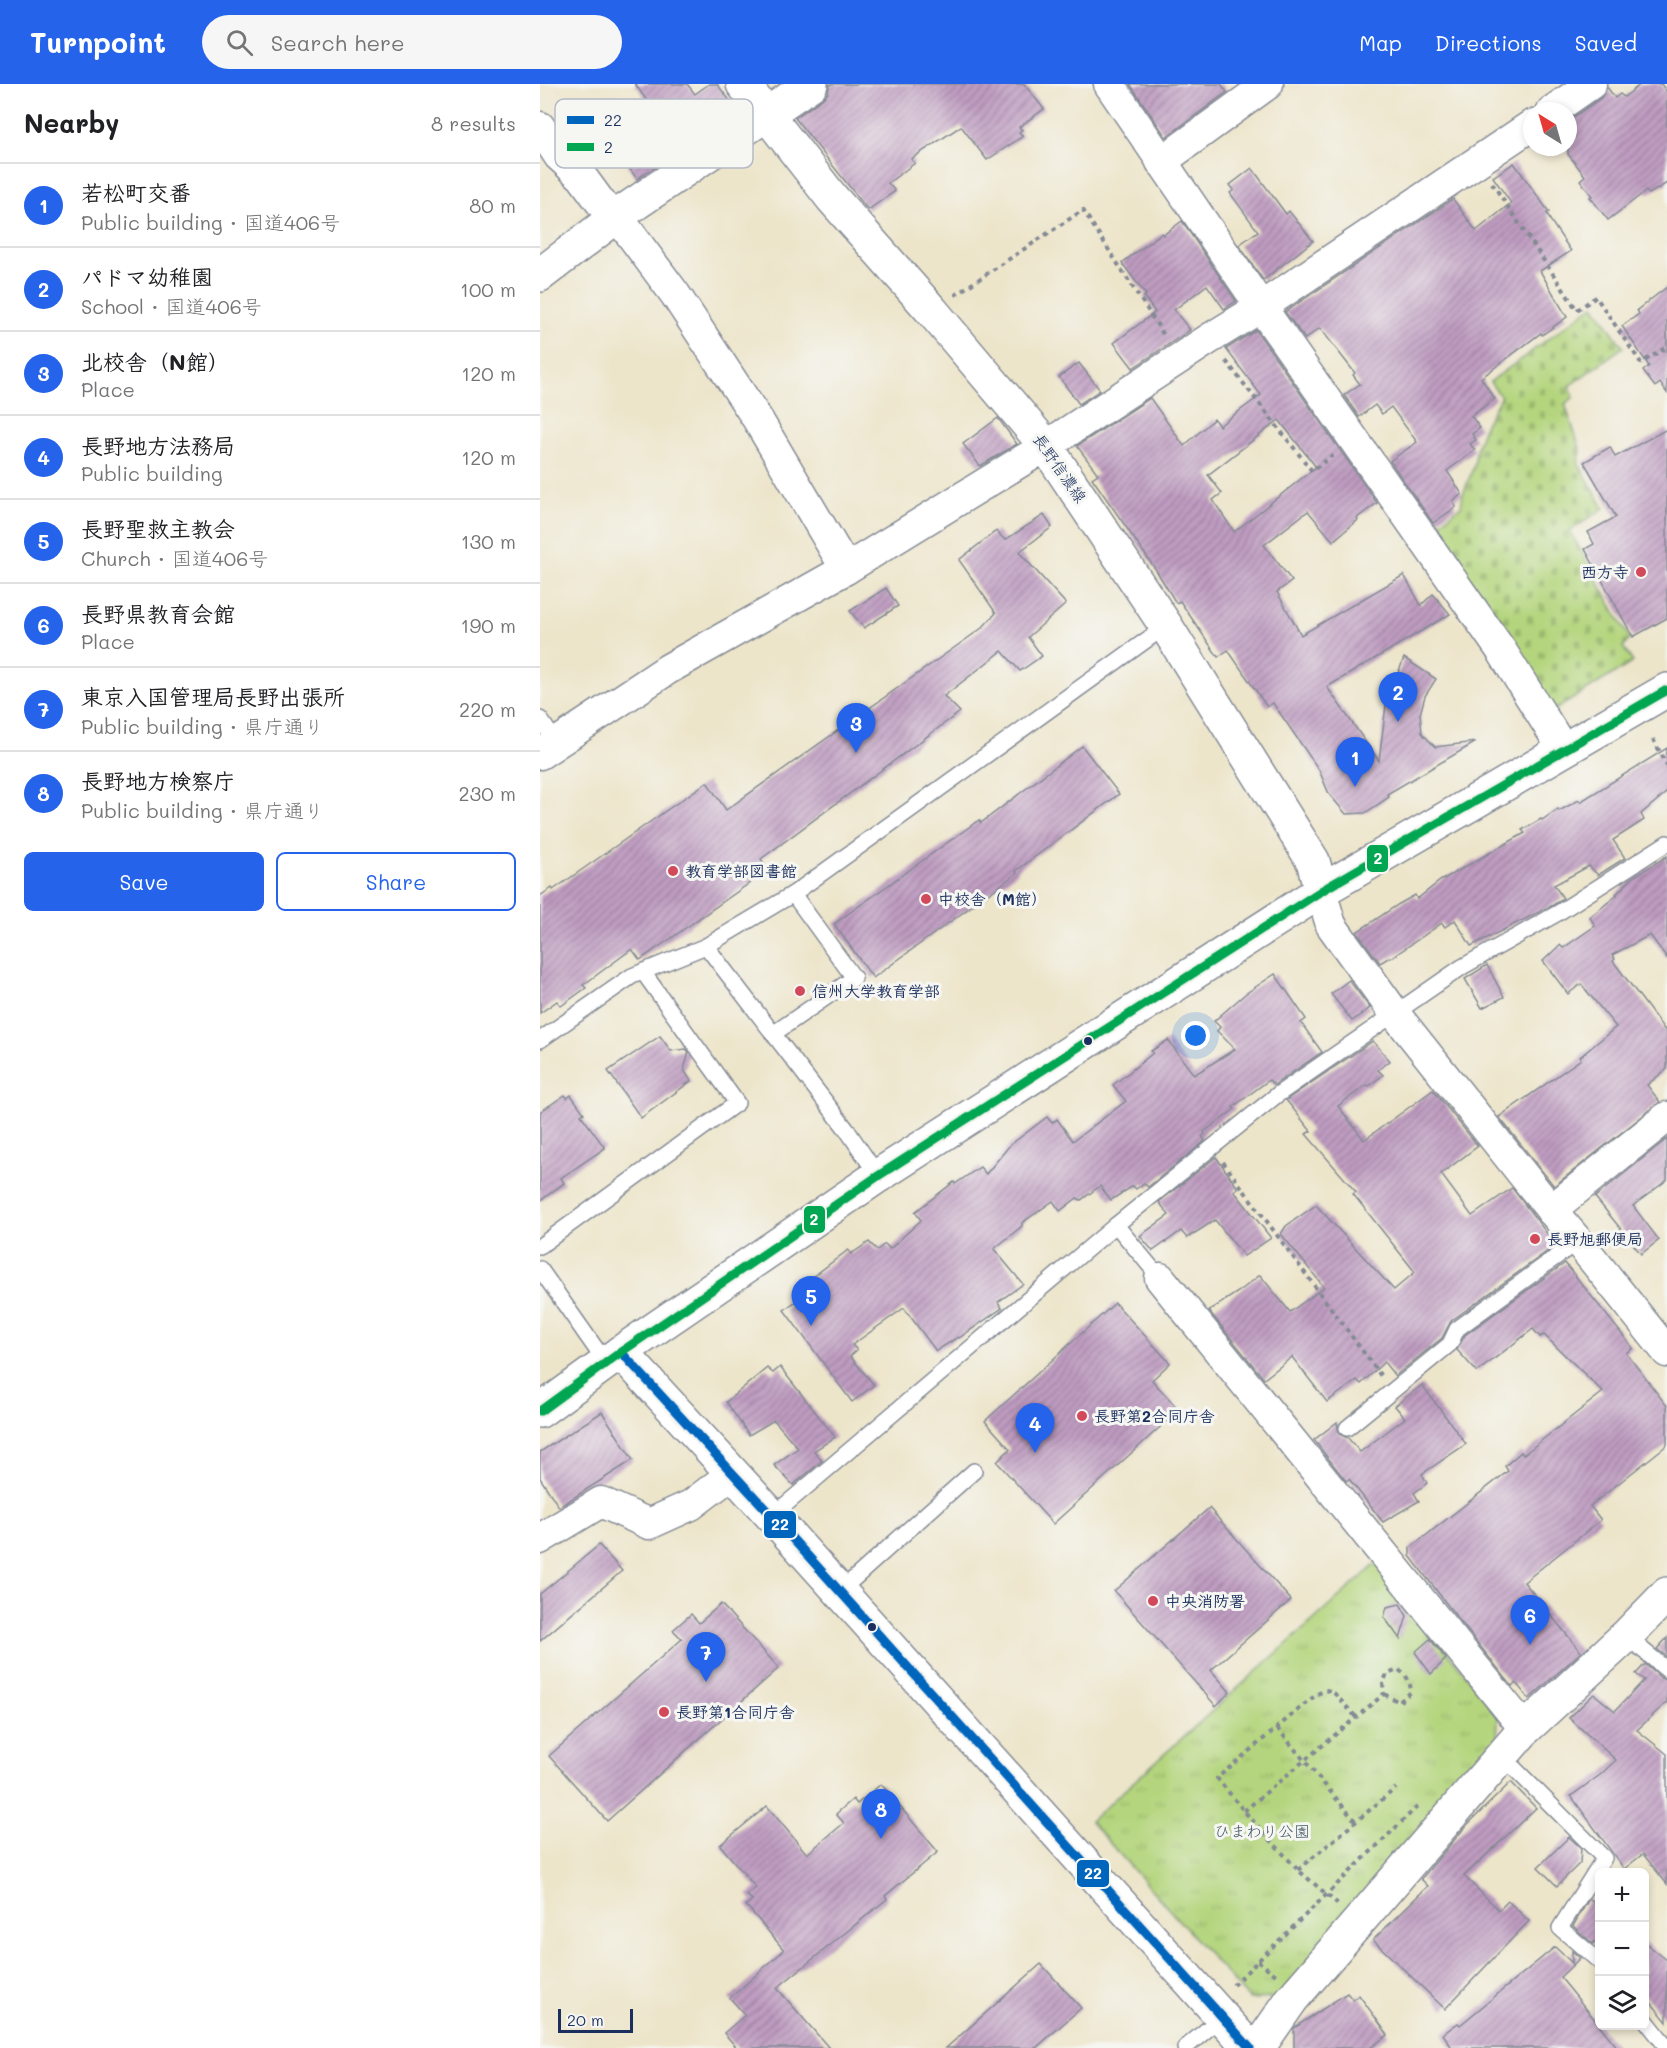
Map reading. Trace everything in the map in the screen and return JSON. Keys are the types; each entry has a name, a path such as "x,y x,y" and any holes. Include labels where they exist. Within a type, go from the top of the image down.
{"main road":[{"name":"長野信濃線","path":"743,84 832,198 932,311 1046,446 1167,626 1313,861 1321,891"},
{"path":"753,125 808,85"},
{"path":"540,275 617,216 689,168"},
{"path":"540,1410 613,1357 878,1176 1321,891 1667,690"},
{"path":"613,1357 733,1473 839,1592 1226,2002 1250,2048"},
{"path":"1258,2048 1292,1999 1525,1729 1667,1594"}],"street":[{"path":"1109,84 1261,307 1501,650 1563,749"},
{"path":"1161,162 1268,84"},
{"path":"1565,102 1591,84"},
{"path":"540,127 549,158"},
{"path":"548,749 668,669 846,569 1046,446 1261,307 1523,131"},
{"path":"566,168 582,177 604,207 617,216 675,294 758,420 846,569"},
{"path":"1321,891 1331,925 1396,1015 1667,1352"},
{"path":"1551,1210 1667,1117"},
{"path":"1160,1278 1525,1729"},
{"path":"540,1539 601,1502 649,1524 691,1505 733,1473"}],"lane":[{"path":"540,1040 632,976 706,946 793,894 1167,626"},
{"path":"540,719 548,749"},
{"path":"772,1516 1116,1225 1277,1095 1396,1015 1462,967 1558,913 1667,843"},
{"path":"773,1034 854,978 793,894"},
{"path":"706,946 847,1130 878,1176"},
{"path":"540,1246 737,1103 643,972"},
{"path":"1116,1225 1160,1278"},
{"path":"1347,1428 1450,1344 1457,1329 1578,1241"},
{"path":"540,1269 613,1357"},
{"path":"839,1592 974,1471"},
{"path":"1626,1635 1667,1670"},
{"path":"1502,1756 1604,1858 1560,1928 1595,1959"},
{"path":"1185,2048 1226,2002"},
{"path":"1649,2024 1667,2047"}],"path":[{"path":"1478,162 1577,310 1596,297 1641,363 1667,347"},
{"path":"932,311 1083,210 1180,358"},
{"path":"1209,339 1312,471 1354,440"},
{"path":"1653,739 1667,765"},
{"path":"1212,1147 1392,1391"},
{"path":"1399,1670 1407,1676 1411,1692 1399,1702 1384,1694 1383,1683 1387,1674 1399,1670"},
{"path":"1356,1717 1334,1693 1327,1690 1317,1694 1217,1778 1244,1811 1299,1870 1358,1922"},
{"path":"1244,1811 1384,1694"},
{"path":"1277,1728 1356,1822"},
{"path":"1299,1870 1396,1788"},
{"path":"1226,2002 1327,1894 1420,1803"}],"green space":[{"path":"1594,305 1623,347 1569,386 1574,397 1565,404 1581,452 1578,463 1604,508 1570,531 1630,639 1623,647 1633,662 1553,711 1430,531 1461,506 1485,424 1501,397 1490,382"},
{"name":"ひまわり公園","path":"1377,1563 1498,1716 1497,1743 1277,1998 1249,1999 1090,1821"}],"building":[{"path":"635,84 687,84 695,94 709,84 717,84 729,99 646,99"},
{"path":"830,84 1024,84 1044,109 1019,127 1022,130 1019,132 1023,136 987,160 961,126 911,159 915,163 888,183 895,191 868,210 795,118 822,99 828,93"},
{"path":"1130,84 1221,84 1227,92 1166,137"},
{"path":"1641,84 1661,84 1667,92 1667,183 1649,194 1646,191 1608,220 1590,197 1592,196 1580,180 1585,176 1570,156 1577,156 1577,115 1601,98 1607,87 1615,98 1620,94 1624,97"},
{"path":"1514,163 1549,212 1547,213 1550,220 1571,251 1540,271 1567,317 1542,335 1541,333 1481,378 1495,399 1471,416 1480,428 1472,434 1476,440 1470,444 1475,450 1447,471 1462,494 1453,501 1456,507 1433,523 1390,461 1417,442 1391,407 1382,414 1375,405 1359,417 1344,395 1360,384 1353,375 1355,373 1320,328 1305,339 1285,312 1453,199 1476,231 1511,203 1493,177"},
{"path":"629,168 653,168 637,179"},
{"path":"1252,168 1286,214 1289,211 1313,241 1263,280 1239,245 1258,231 1230,193 1234,190 1230,185"},
{"path":"1182,221 1236,301 1224,309 1207,285 1174,310 1190,330 1133,368 1114,343 1155,312 1144,297 1146,295 1122,263"},
{"path":"1667,287 1667,393 1660,383 1655,387 1643,371 1649,366 1622,326 1639,314 1637,310"},
{"path":"1256,330 1377,503 1333,541 1308,511 1264,545 1292,581 1277,592 1301,635 1404,575 1421,605 1433,594 1450,614 1327,687 1379,761 1386,705 1404,658 1436,679 1425,696 1420,714 1422,733 1435,747 1476,742 1387,794 1389,797 1365,813 1346,814 1329,794 1319,770 1273,703 1267,707 1228,650 1218,657 1180,601 1176,603 1156,570 1092,478 1098,474 1077,446 1150,398 1184,446 1214,419 1219,426 1261,395 1226,349","holes":["1279,420 1316,467 1234,532 1213,500 1222,493 1208,475"]},
{"path":"1079,363 1100,390 1079,404 1059,377"},
{"path":"998,418 1017,444 980,466 963,444"},
{"path":"1667,429 1667,618 1633,637 1585,549 1594,544 1588,532 1616,517 1584,462 1610,447 1615,457"},
{"path":"1044,515 1052,527 1019,552 1066,604 1028,637 1042,656 1020,671 1002,651 944,696 960,712 761,859 768,870 640,960 632,949 583,985 586,988 561,1006 557,1001 540,1013 540,896 552,888 553,890 707,782 726,810 982,628 996,613 959,560 996,531 1005,540"},
{"path":"886,588 898,606 864,628 850,611"},
{"name":"中校舎（M館）","path":"1082,746 1119,794 1016,871 1017,873 873,978 834,924 979,820 981,823"},
{"path":"1667,748 1667,792 1641,814 1644,820 1613,840 1625,858 1598,875 1589,866 1554,885 1563,898 1553,905 1471,946 1455,920 1445,927 1442,923 1380,963 1357,932 1399,904 1415,895 1417,899 1440,881 1525,833 1522,830 1558,809 1559,811 1579,800 1580,802"},
{"path":"1667,856 1667,958 1650,935 1612,955 1615,959 1613,961 1667,1033 1667,1069 1647,1085 1660,1102 1554,1186 1499,1117 1581,1059 1580,1057 1616,1027 1581,984 1568,994 1543,961 1560,945 1563,948 1595,926 1590,917 1617,895 1635,876"},
{"path":"1487,965 1504,997 1482,1008 1465,979"},
{"path":"1275,974 1306,1019 1301,1023 1322,1052 1274,1085 1269,1080 1233,1107 1235,1109 1204,1132 1202,1136 1205,1141 1148,1187 1144,1183 1136,1189 1133,1186 1111,1200 1100,1186 1081,1200 1077,1198 1060,1211 1053,1201 1022,1223 1022,1226 994,1249 1023,1284 998,1302 1002,1308 959,1338 936,1351 904,1308 852,1345 857,1350 850,1356 874,1385 852,1402 784,1310 815,1287 810,1279 848,1250 851,1254 869,1242 877,1250 885,1244 890,1249 921,1220 915,1212 954,1182 955,1184 980,1167 986,1174 1010,1145 1047,1117 1052,1123 1057,1119 1073,1141 1126,1101 1113,1085 1153,1053 1151,1051 1168,1040 1194,1075 1235,1049 1217,1031 1220,1027 1214,1021 1245,994"},
{"path":"1349,980 1370,1008 1352,1021 1331,994"},
{"path":"660,1036 671,1051 686,1049 689,1052 684,1070 691,1081 641,1118 608,1071"},
{"path":"1373,1041 1390,1061 1378,1070 1383,1075 1338,1106 1364,1140 1433,1090 1478,1146 1441,1174 1472,1216 1512,1188 1556,1245 1451,1321 1442,1338 1395,1376 1384,1362 1361,1384 1357,1380 1327,1402 1292,1357 1264,1379 1209,1311 1260,1275 1290,1312 1324,1287 1281,1234 1286,1226 1316,1205 1394,1290 1415,1272 1353,1194 1356,1192 1306,1134 1311,1131 1286,1100"},
{"path":"565,1095 567,1098 571,1095 584,1113 581,1115 605,1148 561,1178 564,1183 540,1201 540,1112"},
{"path":"1667,1139 1667,1180 1633,1206 1659,1240 1641,1254 1595,1197"},
{"path":"1216,1157 1238,1188 1234,1191 1271,1238 1244,1256 1215,1220 1187,1238 1181,1231 1153,1251 1140,1236 1169,1215 1159,1202"},
{"path":"1565,1263 1633,1348 1626,1353 1667,1406 1667,1445 1590,1506 1601,1520 1524,1582 1581,1652 1529,1699 1516,1683 1512,1686 1456,1616 1410,1556 1410,1548 1508,1471 1505,1466 1521,1452 1523,1455 1603,1392 1544,1335 1540,1337 1533,1329 1477,1372 1457,1350 1465,1335"},
{"name":"長野第2合同庁舎","path":"1115,1303 1170,1363 1152,1380 1179,1410 1053,1524 997,1462 1010,1449 985,1421"},
{"path":"780,1367 835,1437 814,1451 822,1461 793,1485 774,1465 798,1448 774,1420 749,1435 726,1402 767,1368 773,1373"},
{"path":"1422,1385 1466,1444 1422,1474 1427,1483 1414,1493 1419,1501 1383,1522 1349,1479 1346,1481 1314,1440 1337,1422 1339,1434 1348,1438 1360,1452 1405,1418 1395,1406"},
{"path":"602,1412 633,1460 559,1507 540,1478 540,1452"},
{"path":"1209,1508 1291,1600 1211,1670 1230,1692 1216,1706 1114,1591"},
{"path":"599,1545 622,1571 540,1641 540,1594"},
{"name":"長野第1合同庁舎","path":"721,1604 779,1668 607,1821 549,1756 682,1639 673,1630 691,1614 699,1623"},
{"path":"1400,1604 1407,1616 1400,1639 1384,1617 1387,1607"},
{"path":"1667,1638 1667,1657 1657,1649"},
{"path":"1430,1639 1446,1659 1431,1674 1415,1652"},
{"path":"1645,1664 1661,1678 1667,1680 1667,1702 1637,1730 1667,1754 1667,1884 1643,1854 1623,1868 1571,1796 1616,1760 1569,1718 1594,1694 1615,1711 1644,1680 1636,1674"},
{"path":"1511,1782 1536,1808 1464,1876 1499,1910 1508,1901 1529,1921 1445,2009 1373,1940 1428,1886 1421,1879 1467,1825"},
{"path":"881,1784 938,1852 885,1896 887,1899 777,1988 829,2048 737,2048 724,2033 745,2015 730,1998 784,1950 746,1905 752,1900 747,1895 756,1888 720,1845 767,1806 807,1854 844,1823 836,1814 853,1799 857,1804"},
{"path":"1569,1837 1581,1848 1580,1863 1557,1886 1538,1867"},
{"path":"1589,1899 1595,1904 1595,1942 1593,1944 1573,1926"},
{"path":"1649,1946 1667,1960 1667,2022 1649,2000"},
{"path":"1555,1947 1572,1963 1572,1951 1580,1958 1560,1977 1595,2020 1595,2030 1603,2030 1618,2048 1452,2048 1443,2034 1458,2023 1460,2025"},
{"path":"1041,1964 1081,2008 1036,2048 946,2048"},
{"path":"1347,1993 1353,2000 1359,1995 1388,2035 1370,2048 1294,2048 1294,2028"}],"transit line":[{"name":"2","path":"540,1411 621,1352 878,1176 1321,891 1667,690"},
{"name":"22","path":"621,1352 772,1516 1250,2048"}],"place":[{"name":"西方寺","path":"1641,572"},
{"name":"パドマ幼稚園","path":"1398,722"},
{"name":"北校舎（N館）","path":"856,753"},
{"name":"若松町交番","path":"1355,787"},
{"name":"教育学部図書館","path":"673,871"},
{"name":"中校舎（M館）","path":"926,899"},
{"name":"信州大学教育学部","path":"800,991"},
{"name":"長野旭郵便局","path":"1535,1239"},
{"name":"長野聖救主教会","path":"811,1326"},
{"name":"長野第2合同庁舎","path":"1082,1416"},
{"name":"長野地方法務局","path":"1035,1453"},
{"name":"中央消防署","path":"1153,1601"},
{"name":"長野県教育会館","path":"1530,1645"},
{"name":"東京入国管理局長野出張所","path":"706,1682"},
{"name":"長野第1合同庁舎","path":"664,1712"},
{"name":"長野地方検察庁","path":"881,1839"}]}
